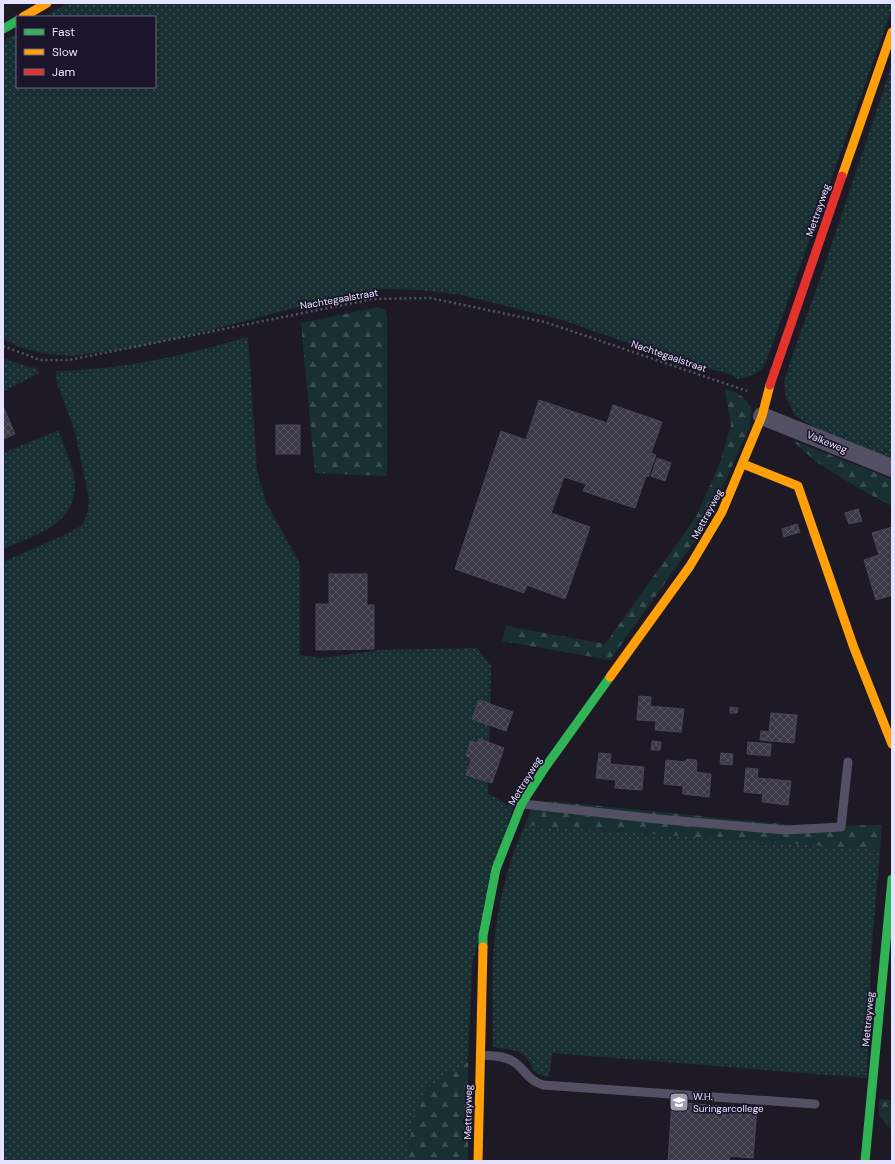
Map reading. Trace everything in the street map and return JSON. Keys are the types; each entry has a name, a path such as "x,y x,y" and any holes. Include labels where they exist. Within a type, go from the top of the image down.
{"street":[{"path":"25,16 47,3"},
{"path":"3,29 16,22"},
{"name":"Mettrayweg","path":"478,1161 483,936 496,869 522,803 560,746 703,546 722,512 762,416 766,398 809,270 892,32"},
{"name":"Valkeweg","path":"762,416 892,468"},
{"path":"742,464 798,486 872,698 892,744"},
{"name":"Mettrayweg","path":"865,1161 892,879"}],"lane":[{"path":"522,803 657,819 785,830 841,826 848,762"},
{"path":"480,1055 507,1058 520,1067 531,1080 543,1085 815,1104"}],"path":[{"name":"Nachtegaalstraat","path":"3,346 40,360 69,360 373,299 430,298 545,322 766,398"}],"green space":[{"path":"68,3 892,3 892,9 766,362 758,372 750,376 737,379 731,375 630,344 566,321 462,295 421,290 386,289 366,291 138,347 72,356 41,353 19,347 3,339 3,41 16,34 16,88 156,88 156,16 46,16"},
{"path":"892,64 892,458 820,430 795,416 786,397 784,381"},
{"path":"378,307 385,310 387,316 387,476 315,473 301,323"},
{"path":"248,337 257,470 266,502 300,564 300,655 322,658 380,650 477,648 491,666 488,794 513,807 472,965 468,1062 427,1088 407,1161 3,1161 3,562 81,526 87,516 89,499 75,432 56,380 56,371 129,365 201,350"},
{"path":"3,358 25,366 37,368 39,373 3,392"},
{"path":"725,390 733,391 743,397 751,407 750,426 705,527 610,660 502,641 506,626 605,644 696,517 720,463 731,425"},
{"path":"59,430 74,477 74,493 71,506 64,516 54,525 42,532 3,549 3,453"},
{"path":"792,440 892,479 892,506 858,488 815,461"},
{"path":"549,801 802,826 882,825 880,850 525,825 532,807"},
{"path":"525,825 880,850 871,956 867,1078 552,1053 549,1077 538,1074 525,1056 521,1053 515,1050 493,1046 492,990 497,921 502,893 514,851"},
{"path":"468,1062 468,1161 407,1161 414,1114 427,1088"},
{"path":"879,1099 892,1100 892,1131 879,1114"}],"building":[{"path":"539,400 607,423 613,405 662,422 651,453 656,455 648,477 646,476 635,508 583,491 586,484 564,477 551,513 590,527 565,599 527,585 524,593 455,569 501,431 526,440"},
{"path":"3,406 15,434 3,439"},
{"path":"276,425 300,425 300,454 276,454"},
{"path":"657,458 671,463 665,481 651,476"},
{"path":"858,509 862,521 849,524 845,513"},
{"path":"797,524 800,532 784,537 782,529"},
{"path":"892,527 892,595 876,600 864,560 879,555 872,533"},
{"path":"329,574 367,574 367,605 374,605 374,649 316,650 316,604 329,604"},
{"path":"639,696 651,697 650,706 684,709 681,732 655,730 656,721 637,720"},
{"path":"479,700 513,712 506,731 472,719"},
{"path":"730,707 738,708 737,713 730,713"},
{"path":"771,713 797,715 794,743 760,740 761,731 769,732"},
{"path":"479,739 504,748 492,783 466,775 472,758 466,756 471,741 477,743"},
{"path":"652,741 661,742 660,750 651,750"},
{"path":"748,742 771,744 770,756 747,754"},
{"path":"599,753 611,754 610,764 644,767 642,790 615,788 616,780 596,778"},
{"path":"721,753 733,754 732,765 720,764"},
{"path":"687,759 696,760 696,772 711,774 709,797 683,794 683,786 664,784 666,760 685,762"},
{"path":"746,768 758,769 757,778 791,781 788,805 762,802 763,794 744,792"},
{"path":"672,1102 757,1109 753,1158 730,1156 729,1161 668,1161"}],"traffic: fast":[{"path":"3,29 16,22"},
{"path":"483,947 483,936 496,869 522,803 544,769 610,677"},
{"path":"865,1161 892,879"}],"traffic: slow":[{"path":"25,16 47,3"},
{"path":"842,176 892,32"},
{"path":"610,677 690,566 722,512 762,416 770,385"},
{"path":"743,464 798,486 854,648 892,744"},
{"path":"478,1161 483,947"}],"traffic: jam":[{"path":"770,385 842,176"}],"place":[{"name":"W.H. Suringarcollege","path":"679,1102"}]}
